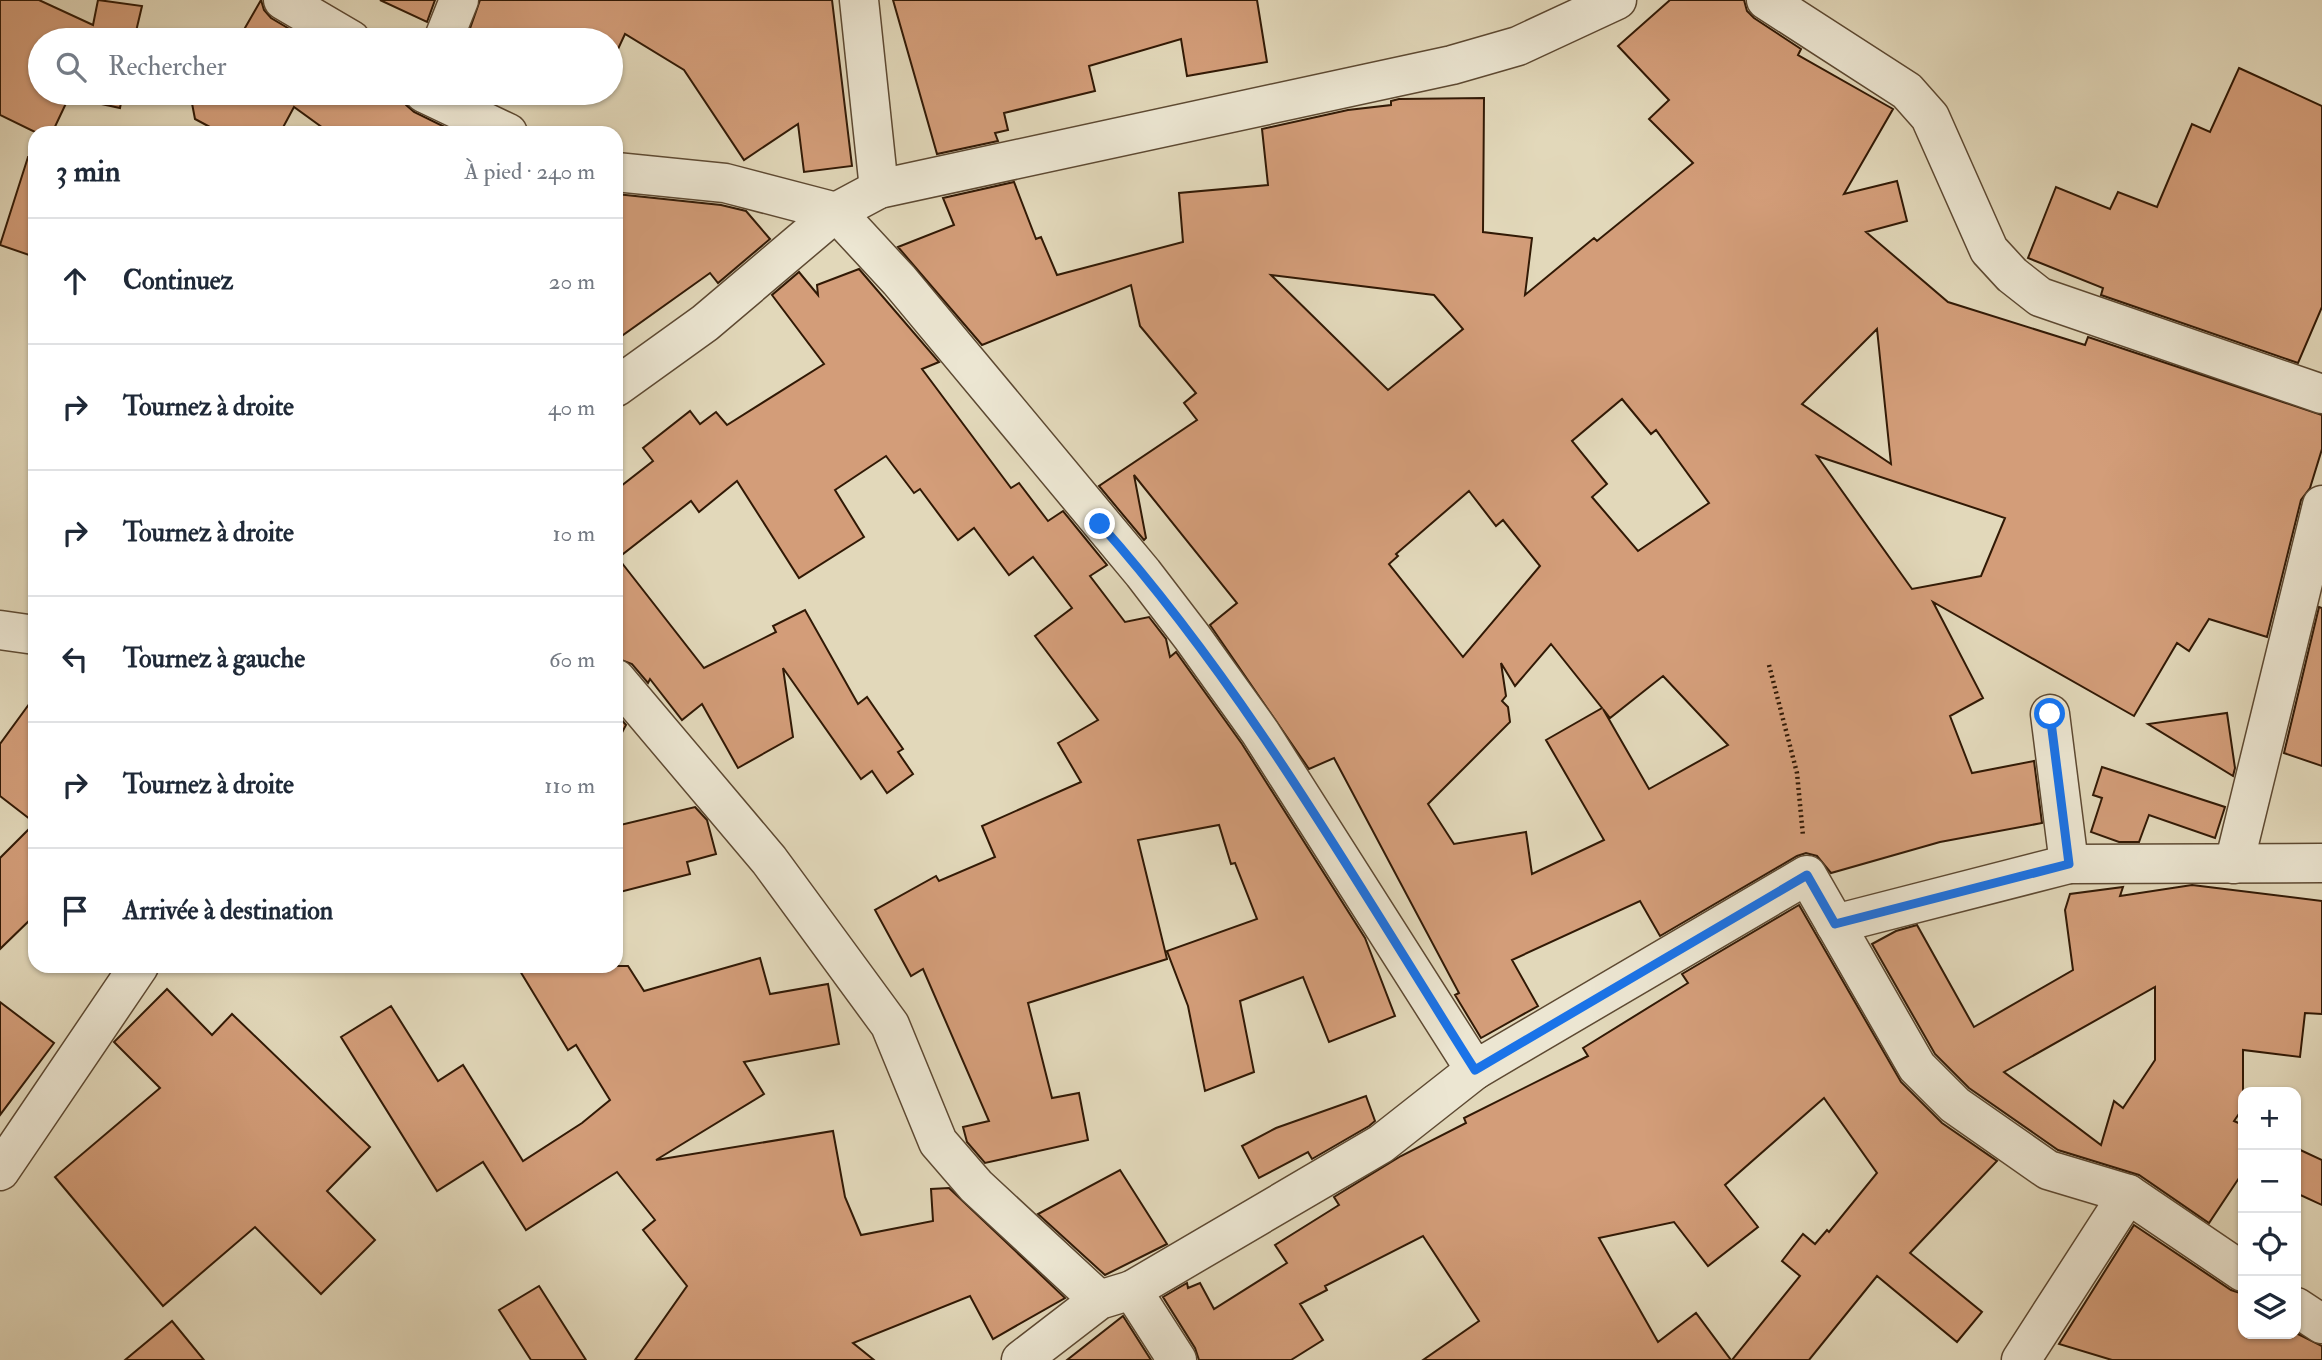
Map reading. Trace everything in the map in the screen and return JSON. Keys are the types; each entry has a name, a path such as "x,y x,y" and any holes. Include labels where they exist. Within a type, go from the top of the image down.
{"street":[{"path":"283,0 331,28"},
{"path":"448,28 459,0"},
{"path":"859,0 879,189"},
{"path":"623,382 705,323 835,212 879,189 1452,65 1518,46 1618,0"},
{"path":"1766,0 1907,91 1930,117 1989,250 2012,275 2040,297 2322,394"},
{"path":"449,105 493,126"},
{"path":"623,173 725,183 835,212 907,290 1143,573 1192,637 1260,732 1475,1070"},
{"path":"2234,864 2322,505"},
{"path":"0,630 28,634"},
{"path":"623,687 769,860 890,1025 938,1142 976,1186 1115,1295 1177,1360"},
{"path":"2050,714 2069,864"},
{"path":"1835,924 2069,864 2322,863"},
{"path":"1021,1360 1115,1295 1381,1144 1475,1070 1807,875 1917,1067 1955,1105 2048,1170 2127,1194 2238,1269"},
{"path":"0,1171 134,973"},
{"path":"2021,1360 2127,1194"},
{"path":"2301,1310 2322,1324"}],"path":[{"path":"1769,664 1797,774 1807,875"}],"building":[{"path":"0,0 39,0 93,25 98,0 142,6 137,28 28,28 28,105 65,105 55,126 28,126 28,129 0,115"},
{"path":"261,0 264,10 271,18 288,28 245,28"},
{"path":"380,0 435,0 427,22"},
{"path":"480,0 832,0 852,166 804,172 798,124 744,160 684,70 625,34 623,38 623,28 470,28"},
{"path":"893,0 1257,0 1267,62 1187,76 1181,39 1089,66 1095,91 1004,113 1008,130 995,133 998,141 937,154"},
{"path":"1670,0 1744,0 1747,11 1754,18 1801,49 1798,55 1893,109 1844,194 1897,181 1907,221 1866,232 1948,302 2085,345 2088,337 2322,415 2322,449 2310,488 2301,500 2267,637 2209,619 2189,651 2177,643 2134,716 1933,602 1983,698 1950,716 1972,773 2034,761 2042,823 1940,842 1831,873 1817,856 1806,853 1660,936 1640,901 1512,960 1538,1006 1481,1038 1455,995 1459,993 1334,758 1309,769 1210,625 1237,603 1134,475 1146,538 1144,540 1099,486 1197,420 1184,403 1196,393 1140,326 1131,285 982,345 898,247 954,225 943,198 1014,182 1036,239 1041,237 1057,275 1183,242 1179,193 1268,185 1262,129 1348,110 1391,105 1391,101 1399,99 1484,98 1483,232 1532,238 1525,295 1594,238 1597,241 1693,163 1649,119 1669,100 1618,46","holes":["1271,275 1434,295 1463,329 1388,390","1877,329 1891,464 1802,404","1622,399 1651,434 1656,430 1709,503 1638,551 1592,497 1607,484 1572,441","1817,456 2005,518 1981,576 1912,589","1469,491 1496,526 1503,520 1540,566 1463,657 1389,564 1398,556 1396,554","1551,644 1602,708 1546,740 1604,840 1532,874 1526,832 1454,844 1428,804 1510,722 1508,707 1502,701 1506,696 1501,663 1515,686","1663,676 1728,745 1649,789 1603,709 1610,718"]},
{"path":"2239,68 2322,106 2322,307 2298,363 2101,295 2103,288 2028,258 2056,187 2110,209 2118,192 2157,207 2192,124 2210,132"},
{"path":"192,105 406,105 443,126 320,126 294,107 284,126 208,126 195,119"},
{"path":"28,157 28,255 0,245"},
{"path":"623,195 721,205 746,211 770,239 718,283 710,273 623,335"},
{"path":"859,269 939,362 922,369 1011,488 1019,483 1048,521 1063,511 1107,565 1090,576 1125,622 1149,617 1166,639 1170,657 1176,652 1242,744 1365,938 1395,1016 1329,1042 1303,977 1240,1001 1254,1072 1205,1091 1188,1006 1167,951 1257,919 1235,863 1231,864 1219,825 1138,840 1167,959 1028,1003 1052,1098 1079,1093 1088,1140 985,1163 967,1142 963,1127 989,1121 923,969 911,976 875,910 936,876 939,881 995,857 982,826 1081,782 1058,743 1098,720 1035,636 1072,608 1033,557 1009,575 974,528 958,540 920,489 914,493 886,456 835,490 864,537 799,578 737,481 699,512 691,501 623,554 623,485 653,461 643,448 690,411 700,424 716,412 727,425 824,364 772,295 799,272 818,295 817,285"},
{"path":"623,564 704,668 776,632 773,626 805,610 858,704 867,697 903,749 898,752 913,774 887,793 872,771 861,779 783,668 793,737 738,768 702,704 682,720 650,679 648,683 632,664 623,661"},
{"path":"2319,607 2322,608 2322,766 2284,753"},
{"path":"28,706 28,818 0,796 0,744"},
{"path":"2227,713 2235,768 2233,776 2148,724"},
{"path":"2102,767 2225,807 2215,838 2149,815 2139,842 2119,842 2091,832 2102,798 2093,795"},
{"path":"695,807 707,820 716,854 687,862 690,874 623,891 623,824"},
{"path":"28,830 28,922 0,949 0,858"},
{"path":"2192,885 2322,901 2322,1014 2305,1013 2300,1057 2243,1050 2243,1087 2238,1087 2238,1115 2234,1121 2238,1123 2238,1180 2209,1223 2139,1175 2058,1150 1969,1088 1935,1054 1872,944 1896,931 1917,925 1974,1027 2073,970 2065,910 2070,894 2123,887 2120,896","holes":["2155,987 2155,1060 2123,1108 2114,1101 2101,1145 2004,1072"]},
{"path":"1799,905 1901,1082 1942,1123 1997,1161 1910,1253 1982,1312 1957,1342 1877,1276 1809,1360 1732,1360 1800,1276 1782,1261 1803,1234 1815,1244 1827,1230 1829,1232 1877,1173 1824,1098 1725,1185 1758,1227 1708,1266 1674,1222 1599,1238 1658,1342 1696,1313 1731,1360 1423,1360 1479,1321 1423,1236 1325,1286 1327,1290 1300,1304 1323,1340 1291,1360 1199,1360 1195,1348 1163,1297 1187,1283 1188,1288 1200,1283 1214,1309 1287,1263 1275,1245 1339,1205 1334,1197 1401,1156 1466,1123 1464,1118 1588,1056 1583,1048 1688,983 1682,974"},
{"path":"760,958 770,994 828,984 839,1044 744,1062 764,1094 656,1160 833,1131 845,1197 861,1235 933,1221 931,1189 949,1188 1065,1298 993,1339 970,1296 853,1343 874,1360 635,1360 687,1286 643,1230 655,1220 617,1172 526,1230 483,1162 437,1191 341,1037 391,1006 438,1081 463,1065 523,1161 582,1123 610,1100 576,1045 568,1050 521,973 623,973 623,966 628,966 644,991"},
{"path":"167,989 212,1035 232,1014 370,1147 327,1191 375,1240 321,1294 255,1227 163,1306 55,1177 160,1088 114,1042"},
{"path":"0,1002 54,1043 0,1115"},
{"path":"1366,1096 1375,1121 1369,1126 1312,1159 1308,1152 1259,1178 1242,1146 1276,1128"},
{"path":"2301,1150 2322,1160 2322,1205 2301,1195"},
{"path":"1120,1170 1167,1244 1105,1275 1038,1214"},
{"path":"2134,1225 2238,1292 2238,1339 2301,1339 2301,1336 2322,1346 2322,1360 2112,1360 2059,1344"},
{"path":"539,1286 586,1360 531,1360 499,1310"},
{"path":"1123,1316 1151,1360 1067,1360"},
{"path":"172,1321 204,1360 125,1360"}],"route":[{"path":"1100,524 1143,573 1260,732 1475,1070 1807,875 1835,924 2069,864 2050,714"}]}
